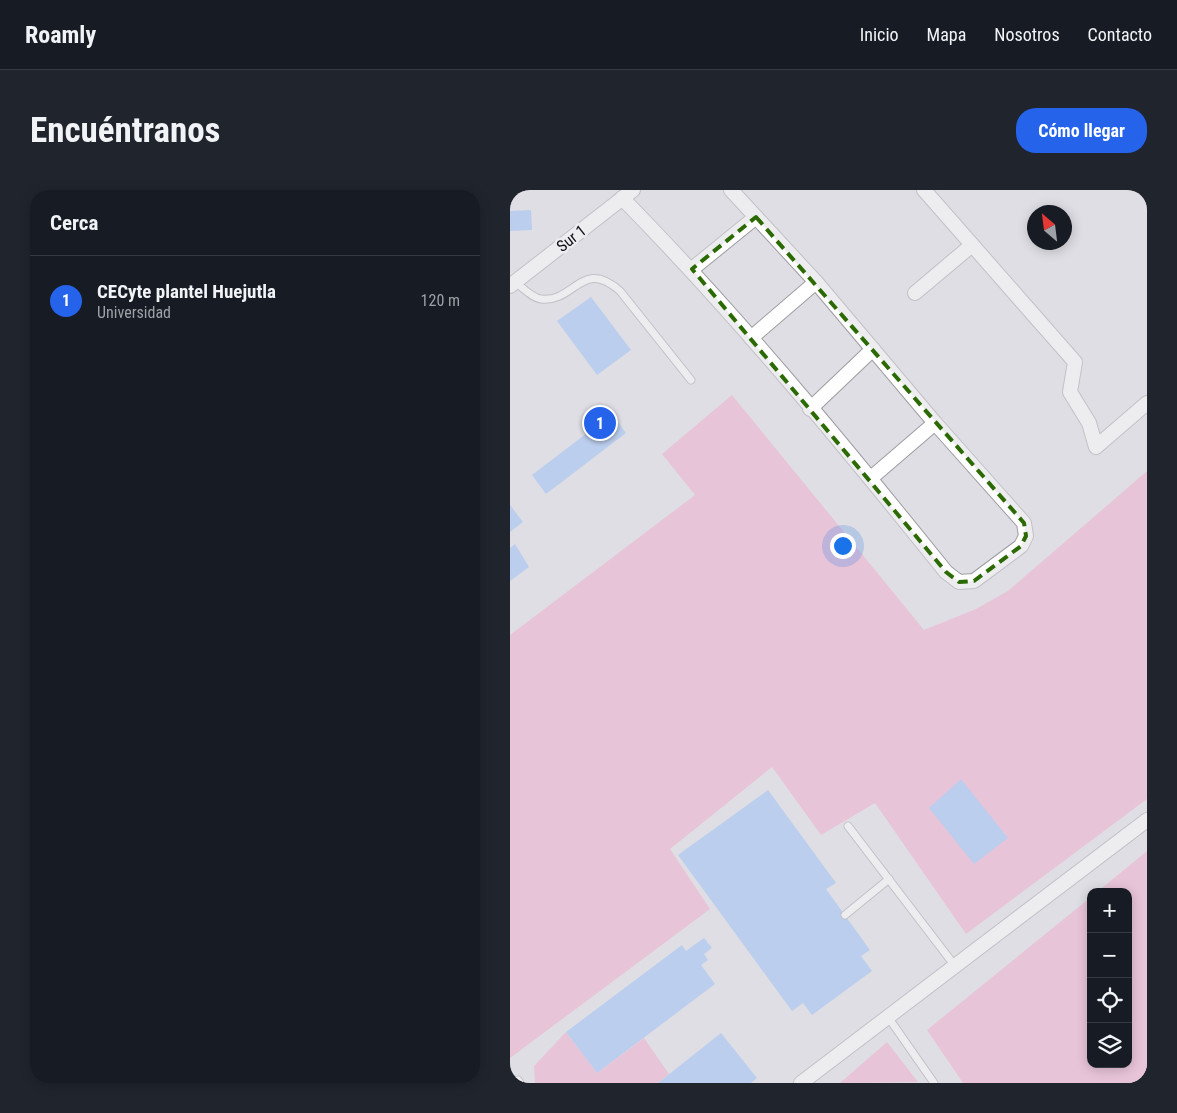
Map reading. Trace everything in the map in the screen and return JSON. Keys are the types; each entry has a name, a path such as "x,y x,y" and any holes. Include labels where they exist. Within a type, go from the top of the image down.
{"street":[{"path":"628,193 810,409 871,478 946,572 959,582 974,581 1021,546 1026,536 1024,523 935,423 816,282 731,190"},
{"path":"926,191 1074,362 1070,392 1089,423 1096,447 1147,403"},
{"name":"Sur 1","path":"512,284 628,193"},
{"path":"692,269 756,217"},
{"path":"915,293 972,245"},
{"path":"751,338 816,282"},
{"path":"810,409 873,349"},
{"path":"871,478 935,423"},
{"path":"801,1083 1147,820"}],"lane":[{"path":"512,284 539,299 548,299 595,277 607,280 620,291 691,380"},
{"path":"848,826 955,966"},
{"path":"844,915 889,879"},
{"path":"888,1017 934,1083"}],"highlighted area":[{"path":"756,217 1024,523 1026,536 1021,546 974,581 959,582 946,572 692,269"}],"shaded area":[{"path":"732,395 924,630 976,609 1008,591 1147,471 1147,799 966,934 875,803 821,835 772,767 670,849 710,909 510,1058 510,635 695,495 662,454"},
{"path":"1147,851 1147,1083 963,1083 927,1030 1087,900 1087,1068 1132,1068 1132,888 1102,888"},
{"path":"566,1032 597,1073 644,1038 669,1074 658,1083 535,1083 534,1066"},
{"path":"887,1042 918,1082 840,1083"}],"building":[{"path":"531,210 532,230 510,231 510,211"},
{"path":"591,297 631,350 597,375 557,321"},
{"path":"612,414 626,433 546,494 532,475"},
{"path":"510,505 523,522 510,532"},
{"path":"515,544 529,567 510,581 510,548"},
{"path":"961,779 1008,838 974,864 929,808"},
{"path":"768,790 836,883 826,889 870,950 861,956 872,971 812,1015 803,1003 792,1011 678,855"},
{"path":"704,938 712,948 704,954 708,960 701,965 715,984 597,1073 566,1032 682,945 686,951"},
{"path":"721,1033 757,1078 751,1083 658,1083"}],"place":[{"name":"CECyte plantel Huejutla","path":"600,423"}]}
